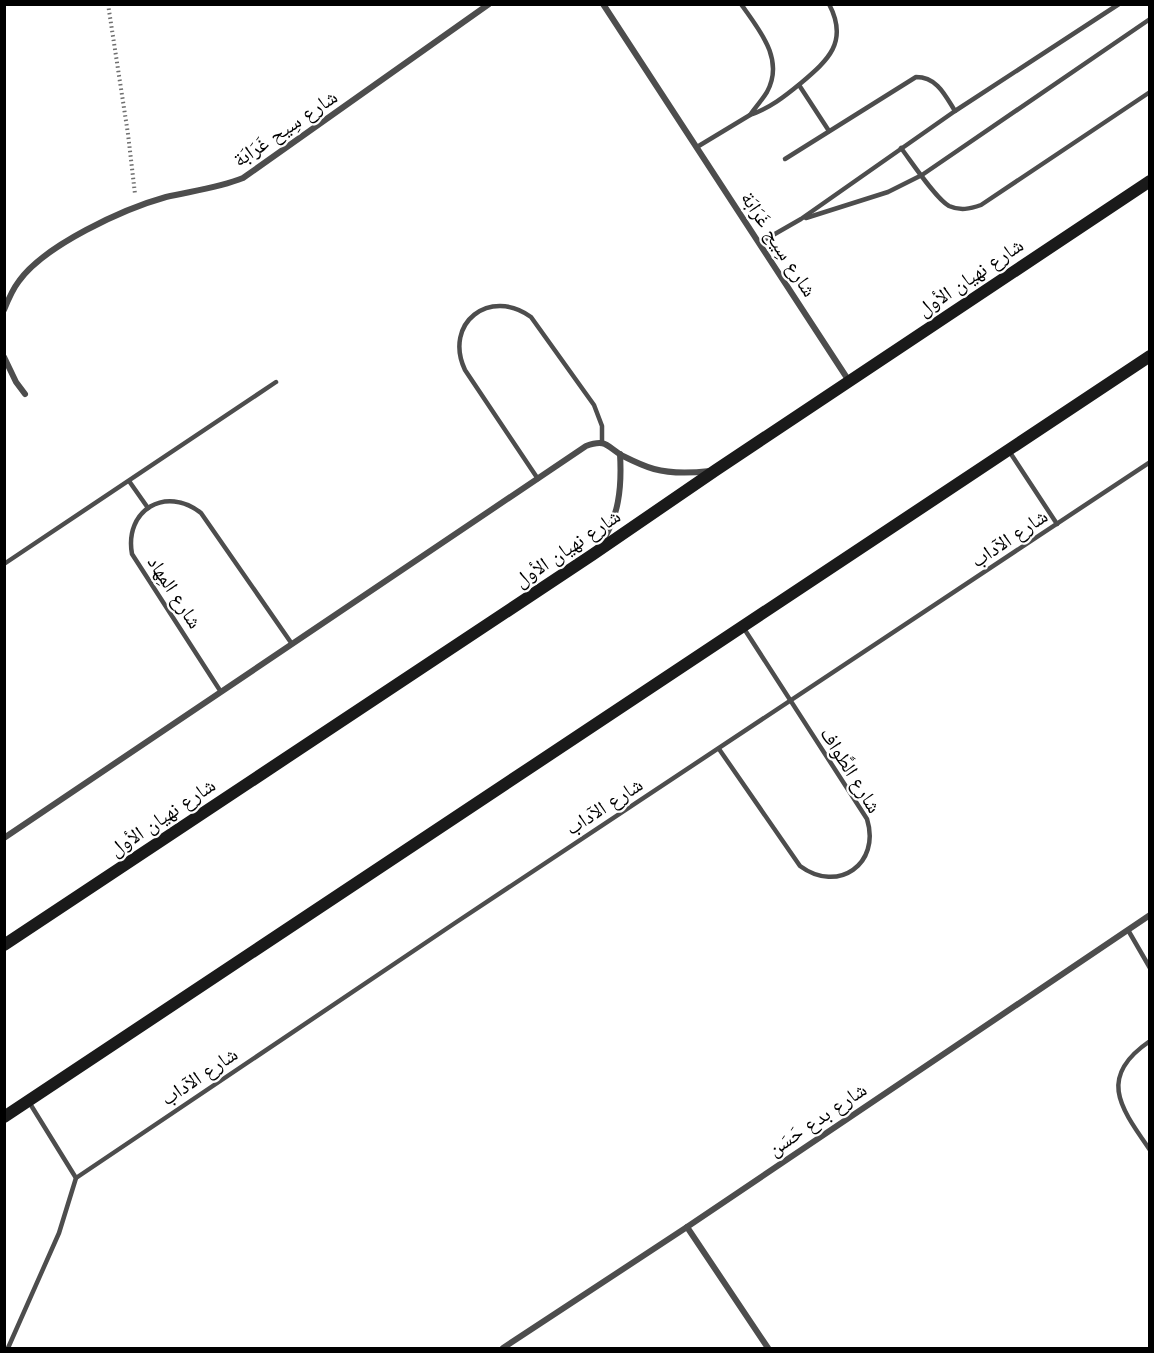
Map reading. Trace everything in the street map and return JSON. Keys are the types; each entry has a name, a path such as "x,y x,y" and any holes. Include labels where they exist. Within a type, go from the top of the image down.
{"main road":[{"name":"شارع نهيان الأول","path":"4,945 592,555 1149,181"},
{"path":"4,1117 1149,356"}],"street":[{"name":"شارع سِيح غَرَابَة","path":"4,310 10,294 30,269 80,234 136,207 166,197 230,184 255,171 489,4"},
{"name":"شارع سِيح غَرَابَة","path":"603,4 849,381"},
{"path":"4,357 16,382 25,394"},
{"path":"4,838 586,446 602,443 637,463 656,470 676,472 716,470"},
{"path":"592,555 609,528 620,497 620,454"},
{"name":"شارع بدع حَسَن","path":"503,1348 687,1227 1149,915"},
{"path":"687,1227 768,1348"}],"lane":[{"path":"741,4 768,46 773,67 772,79 767,92 750,115"},
{"path":"697,147 750,115 773,105 825,63 836,41 835,16 830,4"},
{"path":"759,243 801,219 955,111 1119,4"},
{"path":"801,219 888,192 922,175 1149,20"},
{"path":"785,159 916,77 935,82 955,111"},
{"path":"799,85 829,131"},
{"path":"901,148 944,202 957,209 973,208 1149,92"},
{"path":"538,479 460,361 459,339 468,320 476,313 485,308 504,305 514,307 531,317 594,405 602,426 602,443"},
{"path":"4,564 276,382"},
{"path":"1008,450 1057,524"},
{"name":"شارع الآداب","path":"76,1178 445,929 1149,462"},
{"path":"129,481 148,508 157,503 176,500 185,502 201,513 292,644"},
{"name":"شارع المِهاد","path":"148,508 131,533 132,554 221,692"},
{"name":"شارع الطَّواف","path":"719,749 800,866 818,876 839,877 849,873 864,859 870,839 867,819 743,627"},
{"path":"1128,930 1149,968"},
{"path":"1149,1041 1132,1053 1122,1068 1117,1091 1126,1115 1149,1150"},
{"path":"8,1348 58,1233 76,1178 28,1101"}],"path":[{"path":"108,4 125,113 136,207"}]}
